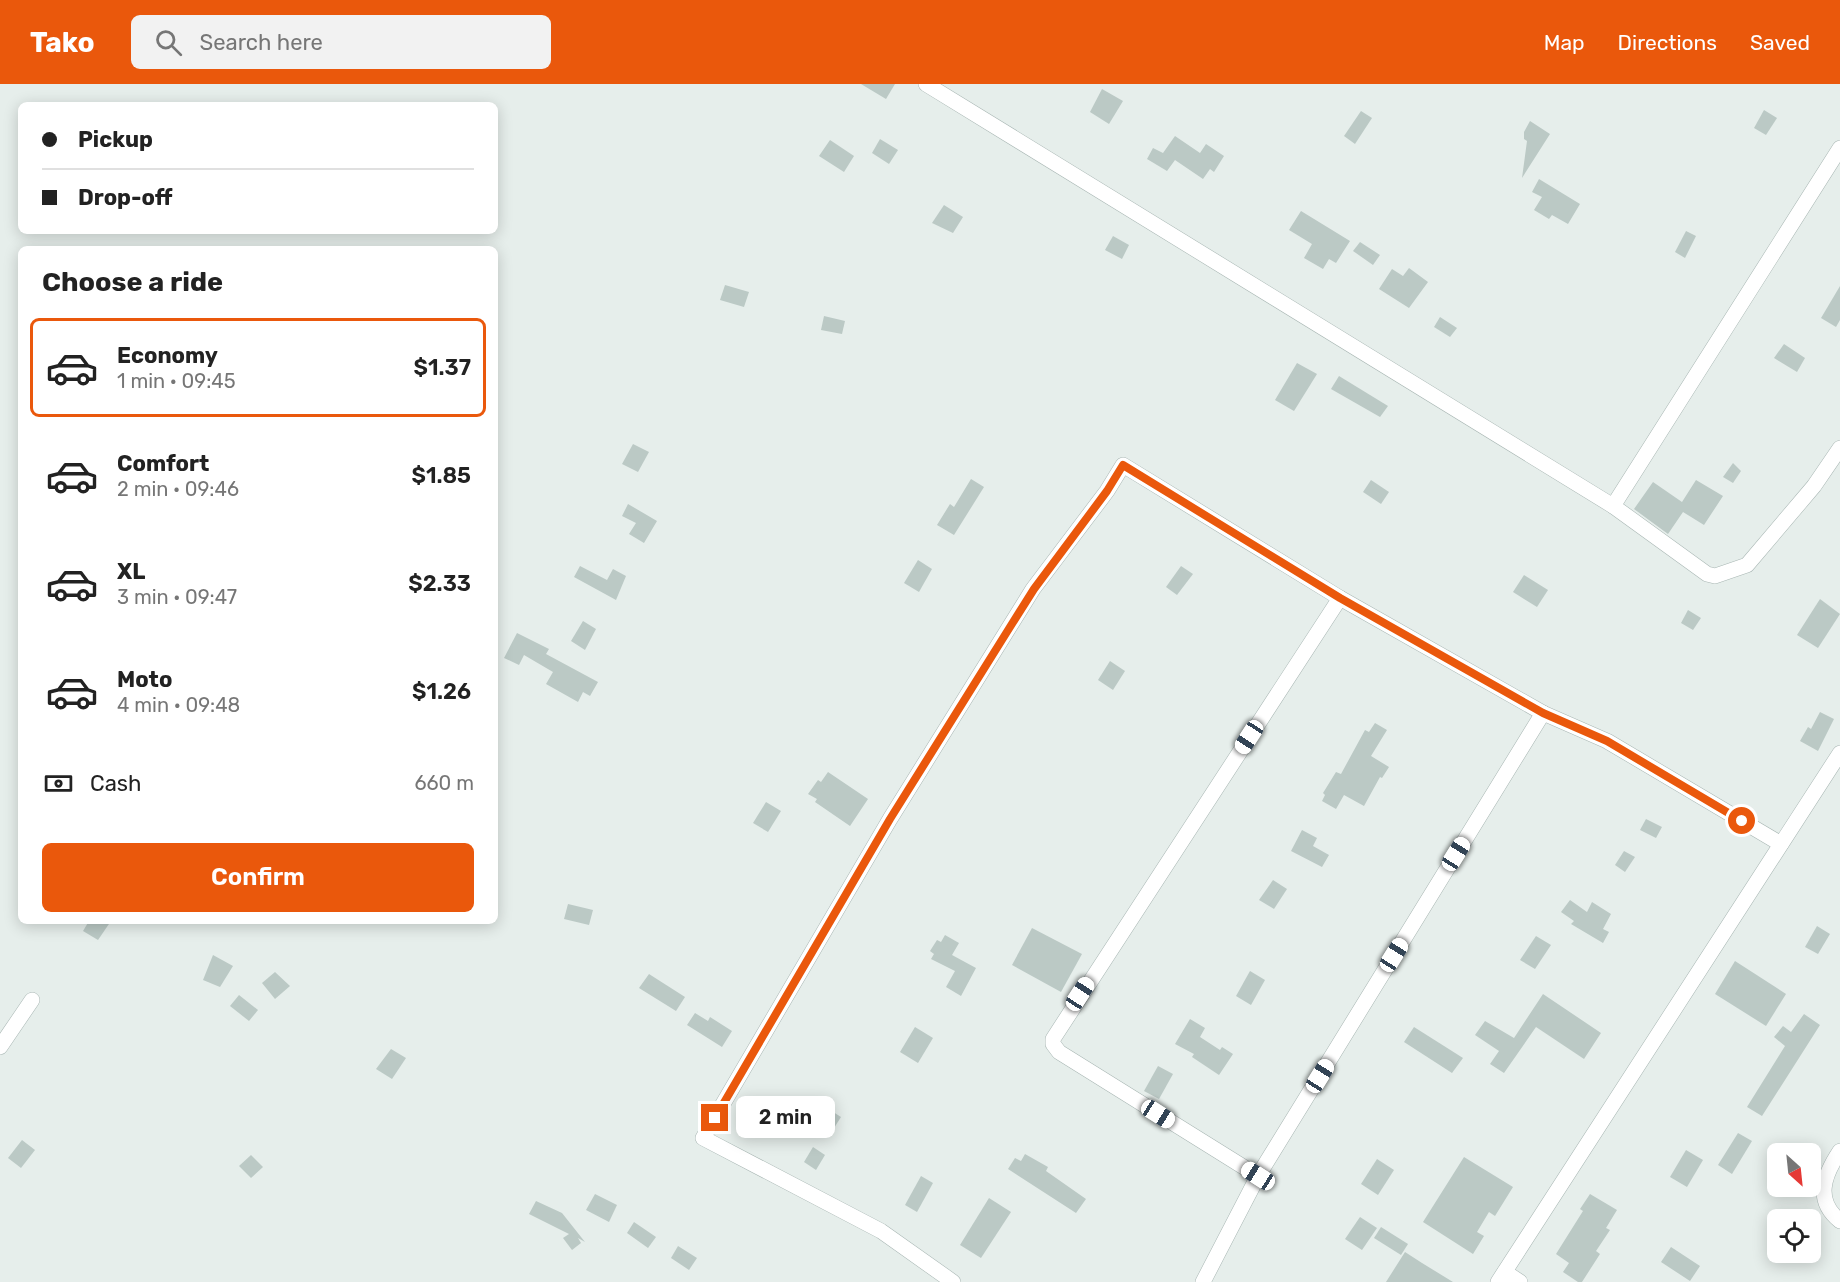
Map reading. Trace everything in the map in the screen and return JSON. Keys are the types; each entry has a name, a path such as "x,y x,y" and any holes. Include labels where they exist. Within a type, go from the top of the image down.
{"street":[{"path":"926,84 1613,506 1707,574 1715,576 1747,565 1814,486 1840,448"},
{"path":"1613,506 1840,148"},
{"path":"954,1282 881,1231 703,1138 890,819 1008,629 1034,589 1107,491 1123,465 1340,598 1543,713 1607,741 1780,844"},
{"path":"1258,1176 1059,1052 1053,1044 1053,1039 1340,598"},
{"path":"1203,1282 1258,1176 1543,713"},
{"path":"1520,1282 1502,1277 1840,753"},
{"path":"0,1047 32,1000"},
{"path":"1840,1151 1825,1176 1823,1186 1828,1207 1840,1221"}],"building":[{"path":"861,84 895,84 886,99"},
{"path":"1102,89 1123,101 1109,124 1090,112"},
{"path":"1764,110 1777,118 1766,135 1754,128"},
{"path":"1361,111 1372,118 1355,144 1344,136"},
{"path":"1530,121 1550,134 1522,178 1527,141 1524,139 1524,132"},
{"path":"1175,136 1200,153 1206,144 1224,156 1214,172 1210,169 1203,179 1175,160 1167,171 1147,159 1153,148 1163,153"},
{"path":"880,139 898,150 889,164 872,153"},
{"path":"830,140 854,156 844,172 819,156"},
{"path":"1539,179 1580,204 1568,224 1552,215 1549,219 1534,210 1542,197 1532,192"},
{"path":"944,205 963,217 953,233 932,223"},
{"path":"1301,211 1350,241 1336,263 1329,259 1323,269 1304,258 1312,244 1289,230"},
{"path":"1686,231 1696,236 1685,258 1675,252"},
{"path":"1113,236 1129,245 1122,259 1105,250"},
{"path":"1360,242 1380,255 1373,265 1353,251"},
{"path":"1409,268 1428,282 1409,308 1379,289 1392,269 1403,276"},
{"path":"725,285 749,292 744,307 720,300"},
{"path":"1840,286 1840,320 1836,327 1821,318"},
{"path":"824,316 845,321 842,334 821,330"},
{"path":"1440,317 1457,328 1450,337 1434,327"},
{"path":"1784,344 1805,358 1797,372 1774,358"},
{"path":"1297,363 1317,374 1294,411 1275,400"},
{"path":"1339,376 1388,406 1380,417 1331,389"},
{"path":"633,444 649,452 638,472 622,464"},
{"path":"1733,463 1741,471 1733,483 1723,477"},
{"path":"971,479 984,487 954,535 937,525 950,504 954,507"},
{"path":"1371,480 1389,492 1381,504 1363,492"},
{"path":"1696,480 1723,496 1704,525 1683,512 1668,534 1634,509 1653,482 1682,502"},
{"path":"628,504 657,521 644,543 629,534 636,523 622,516"},
{"path":"918,560 932,569 919,592 904,583"},
{"path":"580,566 607,580 613,569 626,576 616,600 574,577"},
{"path":"1181,566 1193,574 1177,595 1166,587"},
{"path":"1524,575 1548,590 1537,607 1513,592"},
{"path":"1820,599 1840,614 1818,648 1797,635"},
{"path":"1688,610 1701,618 1693,630 1681,623"},
{"path":"583,621 596,629 585,650 571,641"},
{"path":"517,633 549,649 546,654 598,682 590,696 583,692 578,702 546,684 553,672 524,655 519,665 504,658"},
{"path":"1110,661 1125,671 1113,690 1098,680"},
{"path":"1820,712 1834,719 1818,751 1800,741 1808,727 1811,729"},
{"path":"1375,723 1387,730 1371,756 1389,767 1382,778 1380,777 1364,806 1344,795 1336,809 1322,801 1325,795 1323,793 1336,772 1341,774 1365,730 1369,732"},
{"path":"828,772 868,799 850,826 815,802 817,799 808,794 818,780 821,782"},
{"path":"766,802 781,811 768,832 753,823"},
{"path":"1646,819 1662,827 1656,838 1640,830"},
{"path":"1302,830 1317,838 1313,846 1329,855 1322,867 1291,851"},
{"path":"1624,851 1635,857 1625,872 1615,865"},
{"path":"1273,880 1287,889 1274,909 1259,900"},
{"path":"1570,900 1587,912 1592,902 1611,914 1603,929 1609,932 1603,943 1571,924 1574,921 1561,912"},
{"path":"568,904 593,910 589,925 564,919"},
{"path":"87,924 109,924 98,940 83,931"},
{"path":"1817,926 1830,934 1818,954 1805,947"},
{"path":"1032,928 1082,954 1061,992 1012,965"},
{"path":"945,935 959,943 952,955 976,968 961,996 946,987 955,971 931,959 934,954 930,951 937,940 941,942"},
{"path":"1536,936 1551,945 1535,969 1520,960"},
{"path":"213,955 233,966 220,987 203,980"},
{"path":"1735,961 1786,994 1766,1026 1715,994"},
{"path":"1250,971 1265,980 1251,1005 1236,996"},
{"path":"275,972 290,986 275,999 262,983"},
{"path":"649,974 685,997 676,1011 639,988"},
{"path":"1543,994 1601,1033 1584,1059 1536,1027 1504,1073 1490,1064 1499,1051 1475,1035 1485,1021 1514,1038"},
{"path":"239,995 258,1010 249,1021 230,1006"},
{"path":"695,1013 708,1021 710,1017 732,1031 722,1047 687,1025"},
{"path":"1804,1014 1820,1025 1762,1116 1747,1107 1785,1046 1774,1037 1783,1026 1791,1032"},
{"path":"1190,1019 1205,1028 1200,1037 1220,1050 1222,1047 1233,1054 1219,1075 1192,1057 1194,1054 1175,1044"},
{"path":"915,1027 933,1038 918,1063 900,1052"},
{"path":"1414,1027 1463,1058 1452,1073 1404,1042"},
{"path":"391,1049 406,1058 392,1079 376,1069"},
{"path":"1158,1066 1173,1074 1159,1099 1144,1091"},
{"path":"827,1108 841,1117 829,1136 815,1127"},
{"path":"1738,1133 1752,1141 1732,1174 1718,1165"},
{"path":"22,1140 35,1150 21,1168 8,1158"},
{"path":"813,1147 825,1155 816,1170 804,1162"},
{"path":"1686,1150 1703,1160 1687,1187 1670,1177"},
{"path":"1025,1154 1048,1167 1046,1171 1086,1199 1076,1213 1008,1169 1015,1158 1021,1161"},
{"path":"251,1155 263,1167 251,1178 239,1166"},
{"path":"1464,1157 1513,1187 1495,1216 1489,1212 1477,1232 1484,1236 1473,1254 1423,1222"},
{"path":"1377,1159 1394,1170 1378,1195 1361,1184"},
{"path":"921,1176 933,1183 917,1212 905,1205"},
{"path":"595,1194 617,1205 609,1222 586,1210"},
{"path":"1590,1194 1617,1210 1606,1228 1610,1230 1596,1251 1600,1254 1582,1282 1578,1282 1563,1272 1569,1263 1556,1254 1583,1211 1580,1209"},
{"path":"989,1198 1011,1212 981,1258 960,1245"},
{"path":"536,1201 562,1213 585,1242 578,1238 581,1243 572,1250 563,1238 569,1234 529,1214"},
{"path":"1360,1217 1377,1228 1362,1250 1345,1239"},
{"path":"634,1222 656,1237 648,1248 627,1233"},
{"path":"1381,1227 1408,1244 1401,1255 1374,1238"},
{"path":"678,1246 697,1258 689,1270 671,1258"},
{"path":"1671,1247 1700,1266 1690,1281 1661,1262"},
{"path":"1405,1252 1422,1263 1453,1282 1386,1282"}],"route":[{"path":"715,1118 890,819 1034,589 1107,491 1123,465 1340,598 1543,713 1607,741 1742,821"}]}
